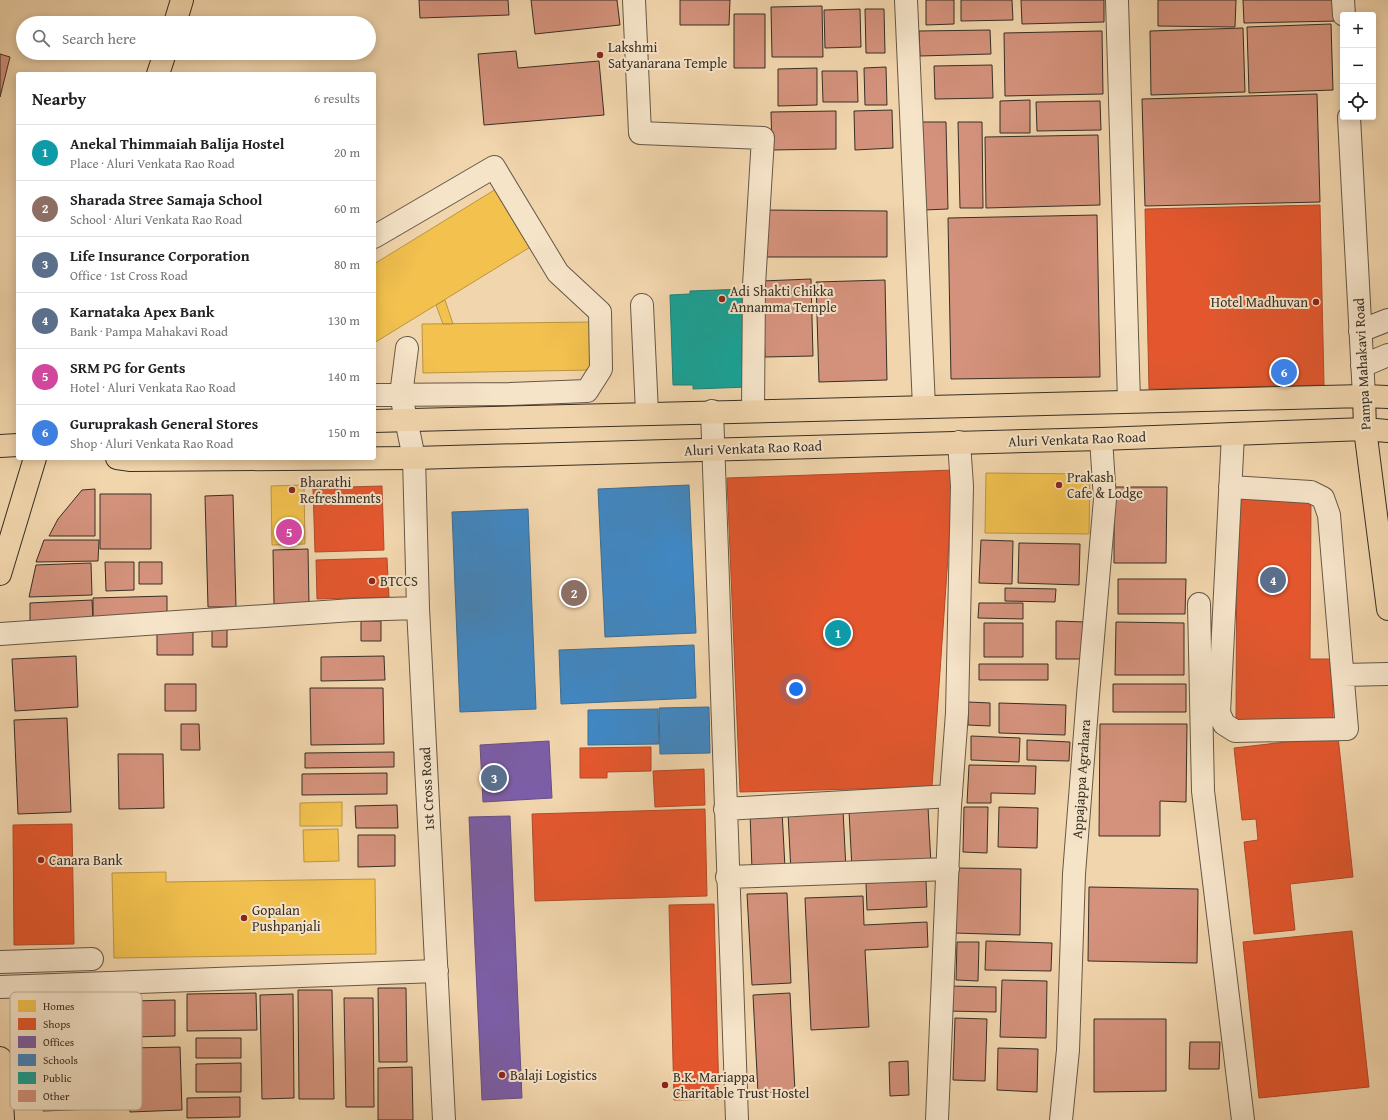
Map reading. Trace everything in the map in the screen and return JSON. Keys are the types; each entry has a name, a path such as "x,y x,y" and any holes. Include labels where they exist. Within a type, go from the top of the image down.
{"main road":[{"path":"177,16 182,0"},
{"path":"159,72 163,60"},
{"path":"376,420 1129,401 1364,396 1388,397"},
{"name":"Pampa Mahakavi Road","path":"1364,396 1365,429 1388,609"},
{"name":"Aluri Venkata Rao Road","path":"376,458 1101,439 1365,429 1388,431"},
{"path":"0,446 16,445"},
{"path":"0,574 33,460"},
{"path":"0,1058 4,1120"}],"street":[{"path":"634,0 640,133 763,138 754,285 753,410"},
{"path":"906,0 924,407"},
{"path":"1117,0 1129,401"},
{"path":"1343,0 1344,12"},
{"name":"Pampa Mahakavi Road","path":"1349,120 1364,396"},
{"path":"376,236 494,167 558,273 600,312 601,369 587,392 376,395"},
{"path":"642,304 647,413"},
{"path":"1360,331 1388,320"},
{"path":"400,394 407,348"},
{"path":"1362,366 1388,355"},
{"name":"1st Cross Road","path":"400,394 414,458 418,608 444,1120"},
{"path":"712,411 736,1120"},
{"path":"1230,487 1311,492 1323,498 1329,515 1347,730 1235,731 1224,724 1219,713 1230,487 1233,434"},
{"name":"Appajappa Agrahara","path":"1061,1120 1068,1050 1074,874 1105,499 1101,439"},
{"path":"937,1120 951,796 957,713 962,486 959,442"},
{"path":"1199,604 1203,791 1243,1120"},
{"path":"0,634 353,610 418,608"},
{"path":"1343,675 1388,674"},
{"path":"725,809 951,796"},
{"path":"727,877 948,869"},
{"path":"0,962 92,959"},
{"path":"0,987 437,970"}],"building: Homes":[{"path":"496,189 532,246 376,342 376,263"},
{"path":"445,300 453,324 443,324 436,305"},
{"path":"593,322 594,370 423,373 422,324"},
{"path":"986,473 1090,474 1089,534 985,533"},
{"path":"304,485 305,544 272,545 271,486"},
{"path":"342,802 342,826 300,826 300,803"},
{"path":"338,829 339,861 304,862 303,830"},
{"name":"Gopalan Pushpanjali","path":"166,872 166,882 375,879 376,954 114,958 112,873"}],"building: Shops":[{"path":"1320,205 1324,385 1149,389 1145,209"},
{"path":"954,470 932,787 740,792 727,478"},
{"path":"382,486 384,550 315,552 313,488"},
{"path":"1237,499 1311,500 1310,659 1333,659 1333,722 1236,721"},
{"path":"387,558 389,597 317,599 316,560"},
{"path":"1338,736 1353,877 1290,884 1295,930 1254,934 1244,842 1258,840 1256,819 1242,820 1234,748"},
{"path":"651,747 651,771 607,772 607,778 580,778 580,748"},
{"path":"704,769 705,805 655,807 653,771"},
{"path":"705,809 707,896 535,901 532,814"},
{"path":"72,824 74,944 14,945 13,825"},
{"path":"714,904 719,1099 674,1100 669,905"},
{"path":"1352,931 1369,1087 1259,1098 1243,942"}],"building: Offices":[{"path":"549,741 552,798 483,802 480,745"},
{"path":"510,816 522,1098 482,1100 469,817"}],"building: Schools":[{"path":"689,485 696,633 605,637 598,489"},
{"path":"528,509 536,709 460,712 452,512"},
{"path":"694,645 696,698 561,704 559,650"},
{"path":"709,707 710,753 660,754 659,708"},
{"path":"658,709 659,744 588,745 588,710"}],"building: Public":[{"path":"746,289 749,387 693,389 693,385 673,385 670,295 690,294 690,291"}],"building: Other":[{"path":"419,0 508,0 509,15 420,18"},
{"path":"531,0 617,0 620,25 535,34"},
{"path":"680,0 730,0 729,25 680,25"},
{"path":"926,0 954,0 954,24 926,25"},
{"path":"961,0 1012,0 1013,20 961,21"},
{"path":"1021,0 1104,0 1104,22 1022,24"},
{"path":"1158,0 1236,0 1235,27 1158,26"},
{"path":"1243,0 1338,0 1338,21 1244,23"},
{"path":"822,6 823,57 772,57 771,7"},
{"path":"860,9 861,47 825,48 824,10"},
{"path":"865,9 884,9 885,53 866,53"},
{"path":"734,14 765,14 765,68 734,68"},
{"path":"1331,24 1333,90 1249,93 1247,27"},
{"path":"1243,28 1245,92 1151,95 1150,31"},
{"path":"990,30 991,54 920,56 919,31"},
{"path":"1102,31 1103,94 1005,96 1004,33"},
{"path":"516,51 518,68 599,61 604,115 484,125 478,54"},
{"path":"0,54 10,57 0,97"},
{"path":"992,65 993,98 935,99 934,66"},
{"path":"886,67 887,105 865,105 864,68"},
{"path":"817,68 817,105 778,106 778,69"},
{"path":"822,71 857,71 858,102 823,102"},
{"path":"1317,94 1320,202 1145,206 1142,99"},
{"path":"1030,100 1030,133 1000,133 1000,101"},
{"path":"1100,101 1101,130 1037,131 1036,102"},
{"path":"892,110 893,148 855,150 854,111"},
{"path":"836,111 836,149 772,150 771,112"},
{"path":"922,122 946,122 948,209 924,210"},
{"path":"958,122 982,122 983,208 960,208"},
{"path":"1098,135 1100,205 986,208 985,137"},
{"path":"763,210 887,211 887,257 763,257"},
{"path":"1097,215 1100,377 951,379 948,218"},
{"path":"811,279 813,356 765,357 762,281"},
{"path":"885,280 887,380 819,382 816,282"},
{"path":"1114,487 1167,487 1166,563 1114,563"},
{"path":"95,489 95,536 49,536 58,519 82,490"},
{"path":"100,494 151,494 151,549 100,549"},
{"path":"233,495 236,607 208,607 205,496"},
{"path":"44,540 99,540 98,561 36,562"},
{"path":"981,540 1013,541 1012,584 979,583"},
{"path":"1019,543 1080,544 1079,585 1018,583"},
{"path":"308,549 309,604 274,604 273,550"},
{"path":"105,562 134,562 134,590 106,591"},
{"path":"139,562 162,562 162,584 139,584"},
{"path":"91,563 92,595 29,597 36,565"},
{"path":"1118,579 1186,579 1185,614 1118,614"},
{"path":"1005,588 1056,589 1055,602 1005,601"},
{"path":"167,596 167,617 93,620 93,598"},
{"path":"92,600 93,620 30,623 30,603"},
{"path":"979,603 1023,603 1023,619 978,618"},
{"path":"361,621 381,621 381,641 361,641"},
{"path":"1056,621 1086,622 1086,659 1056,659"},
{"path":"1116,622 1184,623 1184,675 1115,675"},
{"path":"984,623 1023,623 1023,657 984,657"},
{"path":"157,627 193,627 193,655 157,655"},
{"path":"212,628 227,628 227,647 212,647"},
{"path":"76,656 78,707 15,711 12,659"},
{"path":"384,656 385,680 321,681 321,657"},
{"path":"979,664 1048,664 1048,680 979,680"},
{"path":"165,684 196,684 196,711 165,711"},
{"path":"1113,684 1186,684 1186,712 1113,712"},
{"path":"310,688 383,688 384,744 311,745"},
{"path":"968,702 990,703 990,726 968,725"},
{"path":"999,703 1066,705 1065,735 999,733"},
{"path":"67,718 71,812 18,814 14,720"},
{"path":"181,724 199,724 200,750 181,750"},
{"path":"1100,724 1187,724 1186,802 1160,801 1160,836 1099,836"},
{"path":"971,736 1020,738 1019,762 971,760"},
{"path":"1027,740 1070,742 1069,761 1027,760"},
{"path":"394,752 394,767 305,768 305,753"},
{"path":"118,754 163,754 164,808 119,809"},
{"path":"969,765 1036,766 1035,794 991,793 991,803 967,803"},
{"path":"387,773 387,794 302,795 302,774"},
{"path":"397,805 398,828 356,828 355,806"},
{"path":"928,807 931,865 852,869 849,811"},
{"path":"964,807 988,807 987,853 963,852"},
{"path":"999,807 1038,808 1037,848 998,847"},
{"path":"843,810 846,870 791,873 788,813"},
{"path":"782,811 785,868 752,870 750,813"},
{"path":"358,835 395,835 395,866 358,867"},
{"path":"956,868 1021,869 1020,935 954,933"},
{"path":"926,880 927,907 867,910 866,883"},
{"path":"1089,887 1198,889 1197,963 1088,961"},
{"path":"787,893 791,983 752,985 747,894"},
{"path":"863,896 864,925 927,922 928,947 865,950 869,1027 811,1030 805,898"},
{"path":"986,941 1052,943 1051,971 985,970"},
{"path":"957,942 979,942 978,981 956,980"},
{"path":"1002,980 1047,981 1046,1038 1000,1037"},
{"path":"948,986 996,987 996,1012 947,1011"},
{"path":"378,988 406,988 407,1062 379,1062"},
{"path":"298,990 332,990 334,1099 299,1099"},
{"path":"256,993 257,1030 187,1031 187,994"},
{"path":"790,993 795,1091 758,1093 753,995"},
{"path":"293,994 294,1098 262,1099 260,995"},
{"path":"344,998 373,998 374,1107 346,1107"},
{"path":"175,1000 175,1036 142,1037 142,1001"},
{"path":"955,1018 987,1019 985,1081 953,1080"},
{"path":"1094,1019 1166,1019 1166,1091 1094,1092"},
{"path":"196,1038 241,1038 241,1058 196,1058"},
{"path":"1190,1042 1220,1042 1219,1069 1189,1069"},
{"path":"180,1047 182,1110 130,1112 130,1110 142,1110 142,1048"},
{"path":"998,1048 1038,1049 1037,1092 997,1090"},
{"path":"908,1061 909,1095 890,1096 889,1062"},
{"path":"241,1063 241,1092 196,1092 196,1064"},
{"path":"412,1067 413,1120 378,1120 378,1068"},
{"path":"240,1097 240,1117 187,1118 187,1098"},
{"path":"43,1110 68,1110 43,1111"}],"place":[{"name":"Lakshmi Satyanarana Temple","path":"600,55"},
{"name":"Adi Shakti Chikka Annamma Temple","path":"722,299"},
{"name":"Hotel Madhuvan","path":"1316,302"},
{"name":"Guruprakash General Stores","path":"1284,372"},
{"name":"Prakash Cafe & Lodge","path":"1059,485"},
{"name":"Bharathi Refreshments","path":"292,490"},
{"name":"SRM PG for Gents","path":"289,532"},
{"name":"Karnataka Apex Bank","path":"1273,580"},
{"name":"BTCCS","path":"372,581"},
{"name":"Sharada Stree Samaja School","path":"574,593"},
{"name":"Anekal Thimmaiah Balija Hostel","path":"838,633"},
{"name":"Life Insurance Corporation","path":"494,778"},
{"name":"Canara Bank","path":"41,860"},
{"name":"Gopalan Pushpanjali","path":"244,918"},
{"name":"Balaji Logistics","path":"502,1075"},
{"name":"B.K. Mariappa Charitable Trust Hostel","path":"665,1085"}]}
